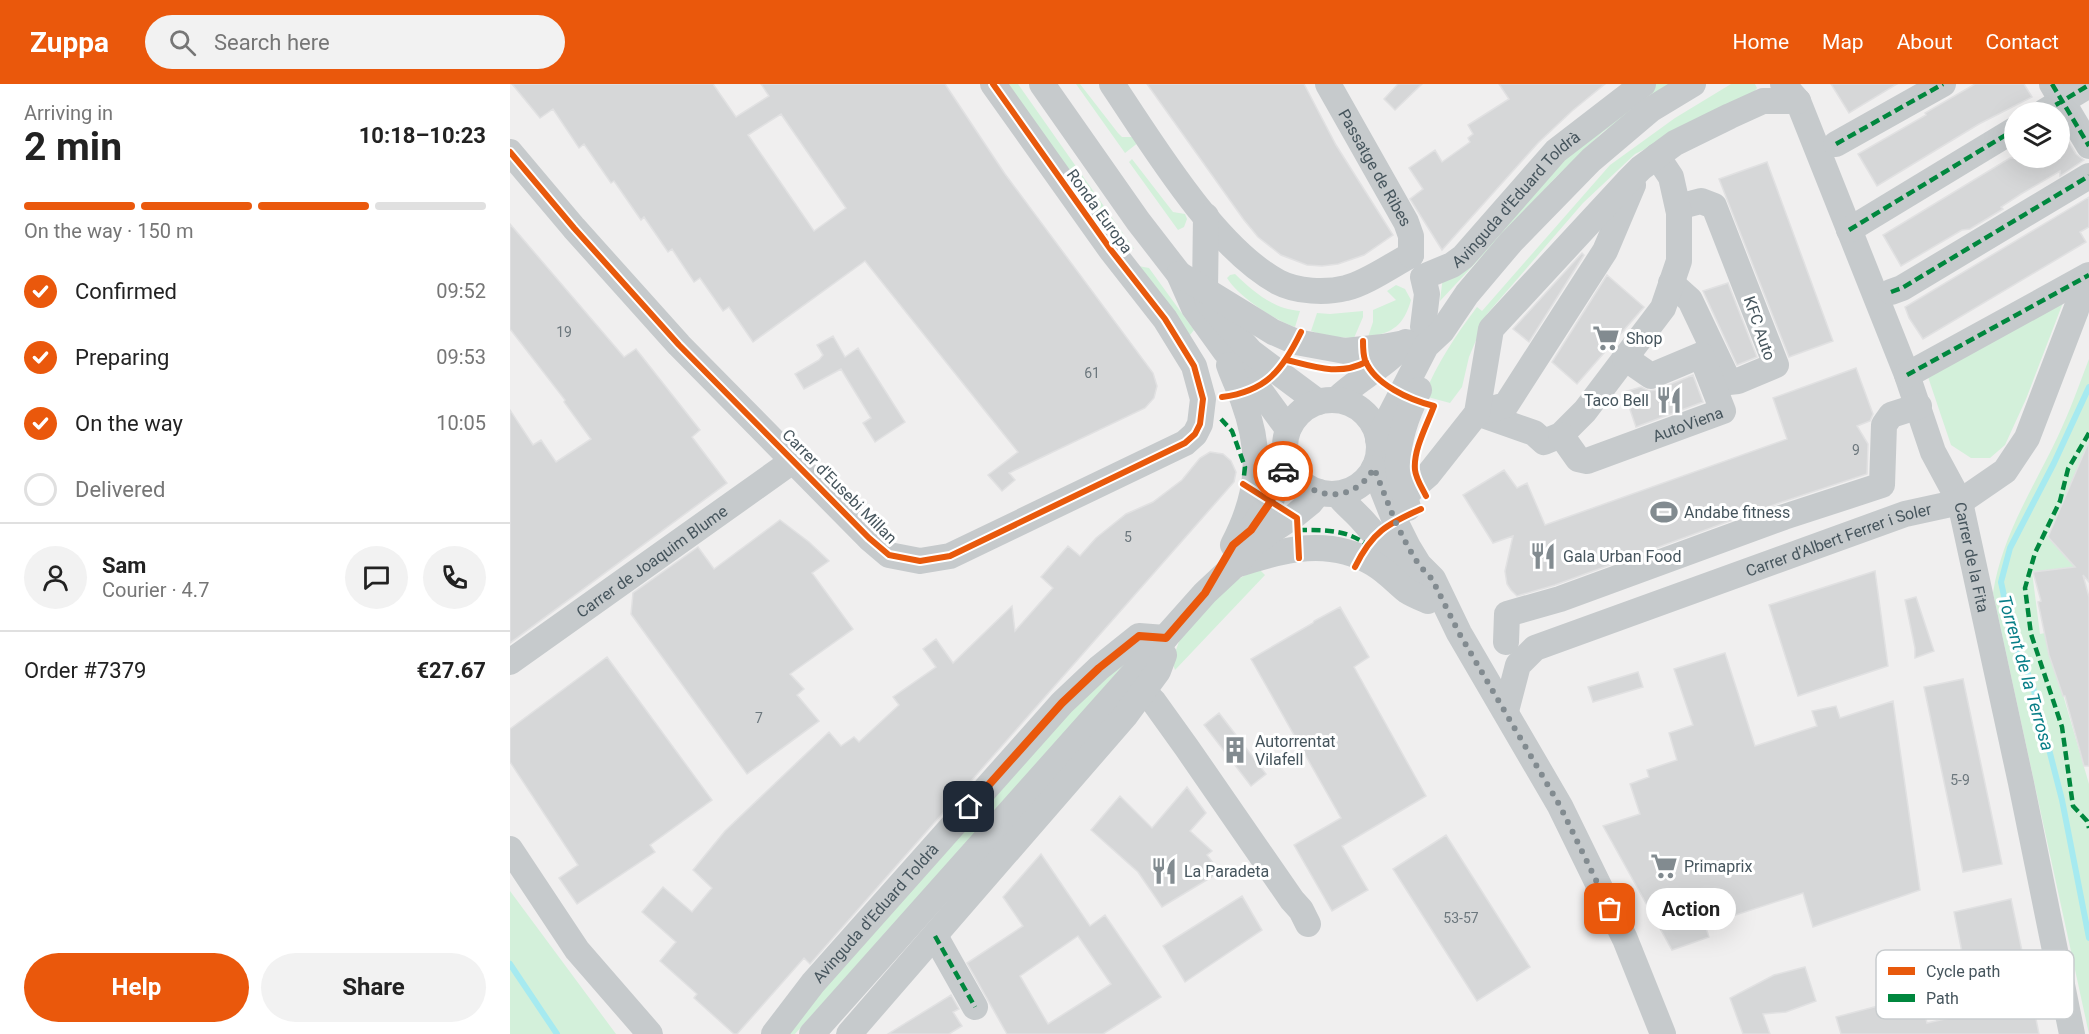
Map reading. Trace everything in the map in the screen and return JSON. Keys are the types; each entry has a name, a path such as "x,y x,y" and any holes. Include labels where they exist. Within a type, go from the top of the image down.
{"street":[{"name":"Ronda Europa","path":"993,84 1111,250 1165,318 1186,352"},
{"name":"Ronda Europa","path":"1042,84 1138,221 1175,268 1194,308 1225,351 1239,362 1288,429"},
{"path":"1112,84 1206,216 1251,264 1280,283 1312,290 1347,288 1417,266 1426,294 1423,333 1426,346 1378,439"},
{"name":"Passatge de Ribes","path":"1328,84 1407,222 1417,266"},
{"name":"Avinguda d'Eduard Toldrà","path":"1417,266 1444,269 1463,257 1556,151 1643,84"},
{"name":"Avinguda d'Eduard Toldrà","path":"1423,333 1467,294 1511,242 1591,160 1650,110 1693,84"},
{"path":"1836,144 1942,84"},
{"path":"2089,85 2053,99 2089,146"},
{"path":"1405,495 1428,475 1477,413 1491,329 1649,162 1675,143 1763,101 1793,90"},
{"name":"Carrer de la Fita","path":"1793,90 1907,375 1933,452 1960,502 2054,950"},
{"path":"1849,230 2004,136"},
{"name":"Carrer d'Eusebi Millan","path":"510,152 574,228 679,345 869,538 889,555 920,561 950,556 1185,443 1195,434 1200,424 1203,399 1198,377 1186,352"},
{"path":"1477,413 1534,433 1544,442 1561,435 1585,411 1663,308 1678,261 1678,207 1671,177 1649,162"},
{"path":"1477,413 1506,405 1605,251 1649,162"},
{"path":"1891,292 1902,288 2089,176"},
{"name":"KFC Auto","path":"1671,283 1690,300 1729,382 1738,381 1776,365 1714,206 1701,201 1678,207"},
{"path":"1206,216 1205,291 1273,332 1296,342 1345,351 1383,347 1423,333"},
{"name":"Ronda Europa","path":"1111,250 1175,268 1205,291 1209,304 1251,352 1327,401"},
{"name":"Carrer d'Albert Ferrer i Soler","path":"1907,375 2089,276"},
{"name":"Carrer d'Albert Ferrer i Soler","path":"1506,711 1518,665 1535,648 1905,514 1960,502 2005,471 2027,438 2089,276"},
{"path":"1423,333 1344,392 1302,411 1288,429 1285,442 1286,460 1291,472 1300,482 1328,493 1345,505 1430,590"},
{"path":"1423,333 1440,345 1414,400 1399,449 1398,466 1430,590"},
{"path":"1225,351 1251,423 1256,460 1254,490 1234,555 1316,547 1339,550 1375,564 1409,592 1430,590"},
{"name":"AutoViena","path":"1561,435 1578,459 1587,461 1723,411 1701,355 1651,376 1625,358"},
{"path":"1327,401 1349,404 1365,414 1378,439 1378,456 1374,468 1359,485 1328,493"},
{"path":"1506,642 1507,614 1560,599 1784,517 1882,485 1884,425 1891,416 1918,406"},
{"name":"Carrer de Joaquim Blume","path":"510,662 794,460"},
{"name":"Avinguda d'Eduard Toldrà","path":"812,1034 1205,593 1271,501 1286,460"},
{"path":"1374,468 1395,521 1430,590 1461,636 1560,806 1625,939 1663,1034"},
{"name":"Avinguda d'Eduard Toldrà","path":"1234,555 1328,493"},
{"name":"Avinguda d'Eduard Toldrà","path":"849,1034 1125,716 1158,670 1170,632"},
{"name":"Avinguda d'Eduard Toldrà","path":"774,1034 813,983 1062,703 1099,668 1139,636 1170,632"},
{"path":"1461,636 1535,648"},
{"path":"1143,691 1154,702 1187,748 1301,910 1308,924"},
{"path":"510,849 577,950 650,1034"},
{"path":"935,936 975,1007"},
{"name":"Carrer de la Fita","path":"2069,1019 2072,1034"}],"green space":[{"path":"1006,84 1018,84 1134,249 1122,246"},
{"path":"1076,84 1080,84 1122,137 1135,137 1139,142 1125,153"},
{"path":"1653,84 1671,84 1603,132 1556,177 1440,301 1443,276 1566,155"},
{"path":"1731,84 1755,84 1757,88 1751,96 1635,154 1583,203 1487,314 1469,357 1462,387 1450,403 1424,396 1448,350 1477,307 1482,311 1610,165 1675,118"},
{"path":"1132,159 1173,212 1185,214 1187,219 1184,227 1178,230 1129,162"},
{"path":"1133,265 1149,268 1194,330 1190,335"},
{"path":"1235,274 1273,303 1290,310 1300,311 1295,327 1267,313 1248,300 1227,278"},
{"path":"1396,285 1405,289 1411,300 1405,316 1391,330 1368,337 1373,322 1373,310 1396,300 1387,291"},
{"path":"2064,300 2026,399 2005,445 1990,458 1971,458 1951,445 1927,374"},
{"path":"1363,311 1363,317 1354,338 1330,337 1311,331 1317,313"},
{"path":"2089,359 2089,444 2069,492 2047,535 2078,569 2032,572 2040,634 2045,633 2089,784 2089,1034 2074,965 2074,950 2071,950 1993,593 2003,551 2074,398"},
{"path":"1258,568 1265,575 1175,670 1172,661 1181,636 1219,590"},
{"path":"1140,646 795,1034 783,1034 1026,753"},
{"path":"510,891 616,1034 510,1034"}],"building":[{"path":"512,84 713,84 736,117 769,96 761,84 945,84 1005,174 1153,373 1157,386 1154,398 1145,408 1009,473 1015,480 1002,491 988,475 1018,452 865,261 753,342 729,307 723,311 700,278 694,282 672,249 668,252 644,217 641,220 614,181 611,183 584,144 579,148 553,109 540,118","holes":["781,114 846,208 814,231 748,135"]},
{"path":"1147,84 1304,84 1336,145 1393,235 1364,255 1338,264 1307,265 1281,255 1258,237 1244,220"},
{"path":"1398,84 1422,84 1395,110 1384,99"},
{"path":"1499,84 1605,84 1538,143 1442,250 1410,199 1423,189 1409,168 1435,150 1442,162 1470,142 1468,138 1473,134 1468,125 1509,99"},
{"path":"1831,84 1897,84 1849,113"},
{"path":"1975,84 2024,84 2032,97 2022,102 2004,102 2004,111 1877,186 1858,154 1926,115 1925,113"},
{"path":"2070,144 2076,154 2084,160 2060,176 2060,171 2021,194 2001,207 2003,209 1970,229 1962,230 1901,266 1883,235 2004,162 2004,168 2070,168"},
{"path":"1767,162 1833,341 1789,357 1719,179"},
{"path":"2089,197 2089,227 2080,232 2086,242 1923,339 1909,318 1905,307"},
{"path":"510,224 624,357 636,349 700,430 692,437 727,483 510,643 510,410 533,445 541,440 556,462 591,439 564,402 565,400 510,329"},
{"path":"1582,253 1584,255 1529,342 1513,329"},
{"path":"1607,275 1644,307 1577,384 1552,362"},
{"path":"1728,283 1757,357 1737,365 1703,291"},
{"path":"833,336 845,357 858,348 905,422 875,442 863,423 871,418 841,369 804,389 795,374 819,360 823,355 817,345"},
{"path":"1856,368 1873,414 1870,421 1857,426 1868,444 1867,474 1779,503 1555,585 1517,596 1507,584 1505,571 1513,536 1493,543 1463,495 1504,470 1517,488 1527,483 1545,525 1787,439 1773,398"},
{"name":"Taco Bell","path":"1693,375 1703,402 1636,427 1624,392 1641,387 1649,391 1656,390"},
{"path":"2089,441 2089,582 2083,575 2089,597 2089,766 2084,766 2065,696 2063,696 2049,655 2038,602 2041,601 2033,572 2075,567 2048,537"},
{"path":"1210,452 1223,454 1231,461 1236,472 1234,482 810,964 804,958 737,1034 734,1034 694,998 697,994 660,961 676,942 642,912 663,887 692,912 712,888 693,870 725,831 829,732 841,746 854,737 859,742 899,705 893,697 936,667 923,649 936,639 953,663 1012,606 1015,631 1053,588 1041,577 1068,546 1080,556 1096,538 1126,514 1153,502 1182,480 1200,458"},
{"path":"780,520 829,561 812,573 853,629 790,674 804,689 797,695 819,721 747,774 631,614 633,593 698,547 714,569"},
{"path":"1875,571 1888,666 1798,696 1769,605"},
{"path":"1916,597 1934,651 1915,658 1905,600"},
{"path":"1340,607 1369,657 1354,667 1426,796 1342,846 1368,890 1332,911 1294,845 1341,818 1251,659"},
{"path":"1725,653 1755,746 1817,726 1812,711 1836,706 1840,718 1893,701 1920,890 1813,927 1803,893 1705,925 1709,937 1672,950 1603,826 1640,814 1630,784 1649,777 1647,770 1677,760 1669,733 1693,725 1674,669"},
{"path":"607,657 712,800 650,845 655,852 577,904 559,878 578,865 510,762 510,729"},
{"path":"1638,672 1643,687 1593,702 1588,687"},
{"path":"1963,679 2002,864 1963,872 1924,687"},
{"name":"Autorrentat Vilafell","path":"1219,713 1266,774 1251,786 1204,725"},
{"path":"1187,787 1206,813 1190,831 1212,851 1207,855 1220,872 1162,907 1138,872 1091,830 1120,796 1152,828"},
{"path":"1446,835 1530,967 1477,1001 1393,869"},
{"path":"1041,854 1090,926 1105,915 1161,997 1103,1034 1007,1034 967,963 1023,926 1003,897","holes":["1078,936 1111,984 1048,1024 1020,976"]},
{"path":"1242,896 1262,930 1185,982 1163,946"},
{"path":"2011,899 2022,950 1962,950 1954,912"},
{"path":"1805,967 1816,1001 1786,1012 1763,1014 1770,1034 1743,1034 1730,998 1774,975"},
{"path":"951,995 959,1009 953,1012 962,1026 949,1034 888,1034"},
{"path":"1876,1007 1876,1019 1926,1019 1927,1023 1944,1019 2036,1019 2039,1034 1841,1034 1836,1017"}],"waterway":[{"name":"Torrent de la Terrosa","path":"2089,387 2054,463 2010,548 2001,582 2014,643 2032,683 2062,800 2089,938"},
{"path":"510,964 557,1034"}],"marked path":[{"path":"1836,144 1943,84"},
{"path":"2052,84 2089,146"},
{"path":"2061,102 2089,85"},
{"path":"1849,230 2004,136"},
{"path":"1891,292 1902,288 2089,176"},
{"path":"1907,375 2089,275"},
{"path":"1221,419 1232,431 1245,467 1243,484 1249,487"},
{"path":"2089,433 2068,469 2060,501 2035,553 2025,588 2031,634 2062,727 2073,806 2087,821 2089,828"},
{"path":"1298,530 1343,533 1367,545"},
{"path":"935,936 975,1007"}],"cycle path":[{"path":"510,152 574,228 679,345 869,538 889,555 920,561 950,556 1185,443 1195,434 1200,424 1203,399 1194,366 1165,319 1111,250 993,84"},
{"path":"1222,397 1250,390 1271,377 1287,358 1301,332"},
{"path":"1363,341 1365,360 1377,377 1394,390 1414,400 1434,406 1418,446 1415,462 1417,477 1426,496"},
{"path":"1287,360 1327,369 1346,369 1366,362"},
{"path":"1243,484 1297,518 1299,558"},
{"path":"1355,567 1374,537 1399,519 1421,509"}],"way so far":[{"path":"1283,471 1286,460 1297,479 1307,487 1332,494 1343,493 1359,485 1374,468 1408,547 1419,565 1432,579 1459,633 1560,806 1610,909"}],"place":[{"name":"Shop","path":"1606,338"},
{"name":"Taco Bell","path":"1669,400"},
{"name":"Andabe fitness","path":"1664,512"},
{"name":"Gala Urban Food","path":"1543,556"},
{"name":"Autorrentat Vilafell","path":"1235,750"},
{"name":"Primaprix","path":"1664,866"},
{"name":"La Paradeta","path":"1164,871"},
{"name":"Action","path":"1610,909"}],"route":[{"path":"969,807 1062,703 1099,668 1139,636 1166,638 1205,593 1233,545 1251,530 1271,501 1283,471"}]}
